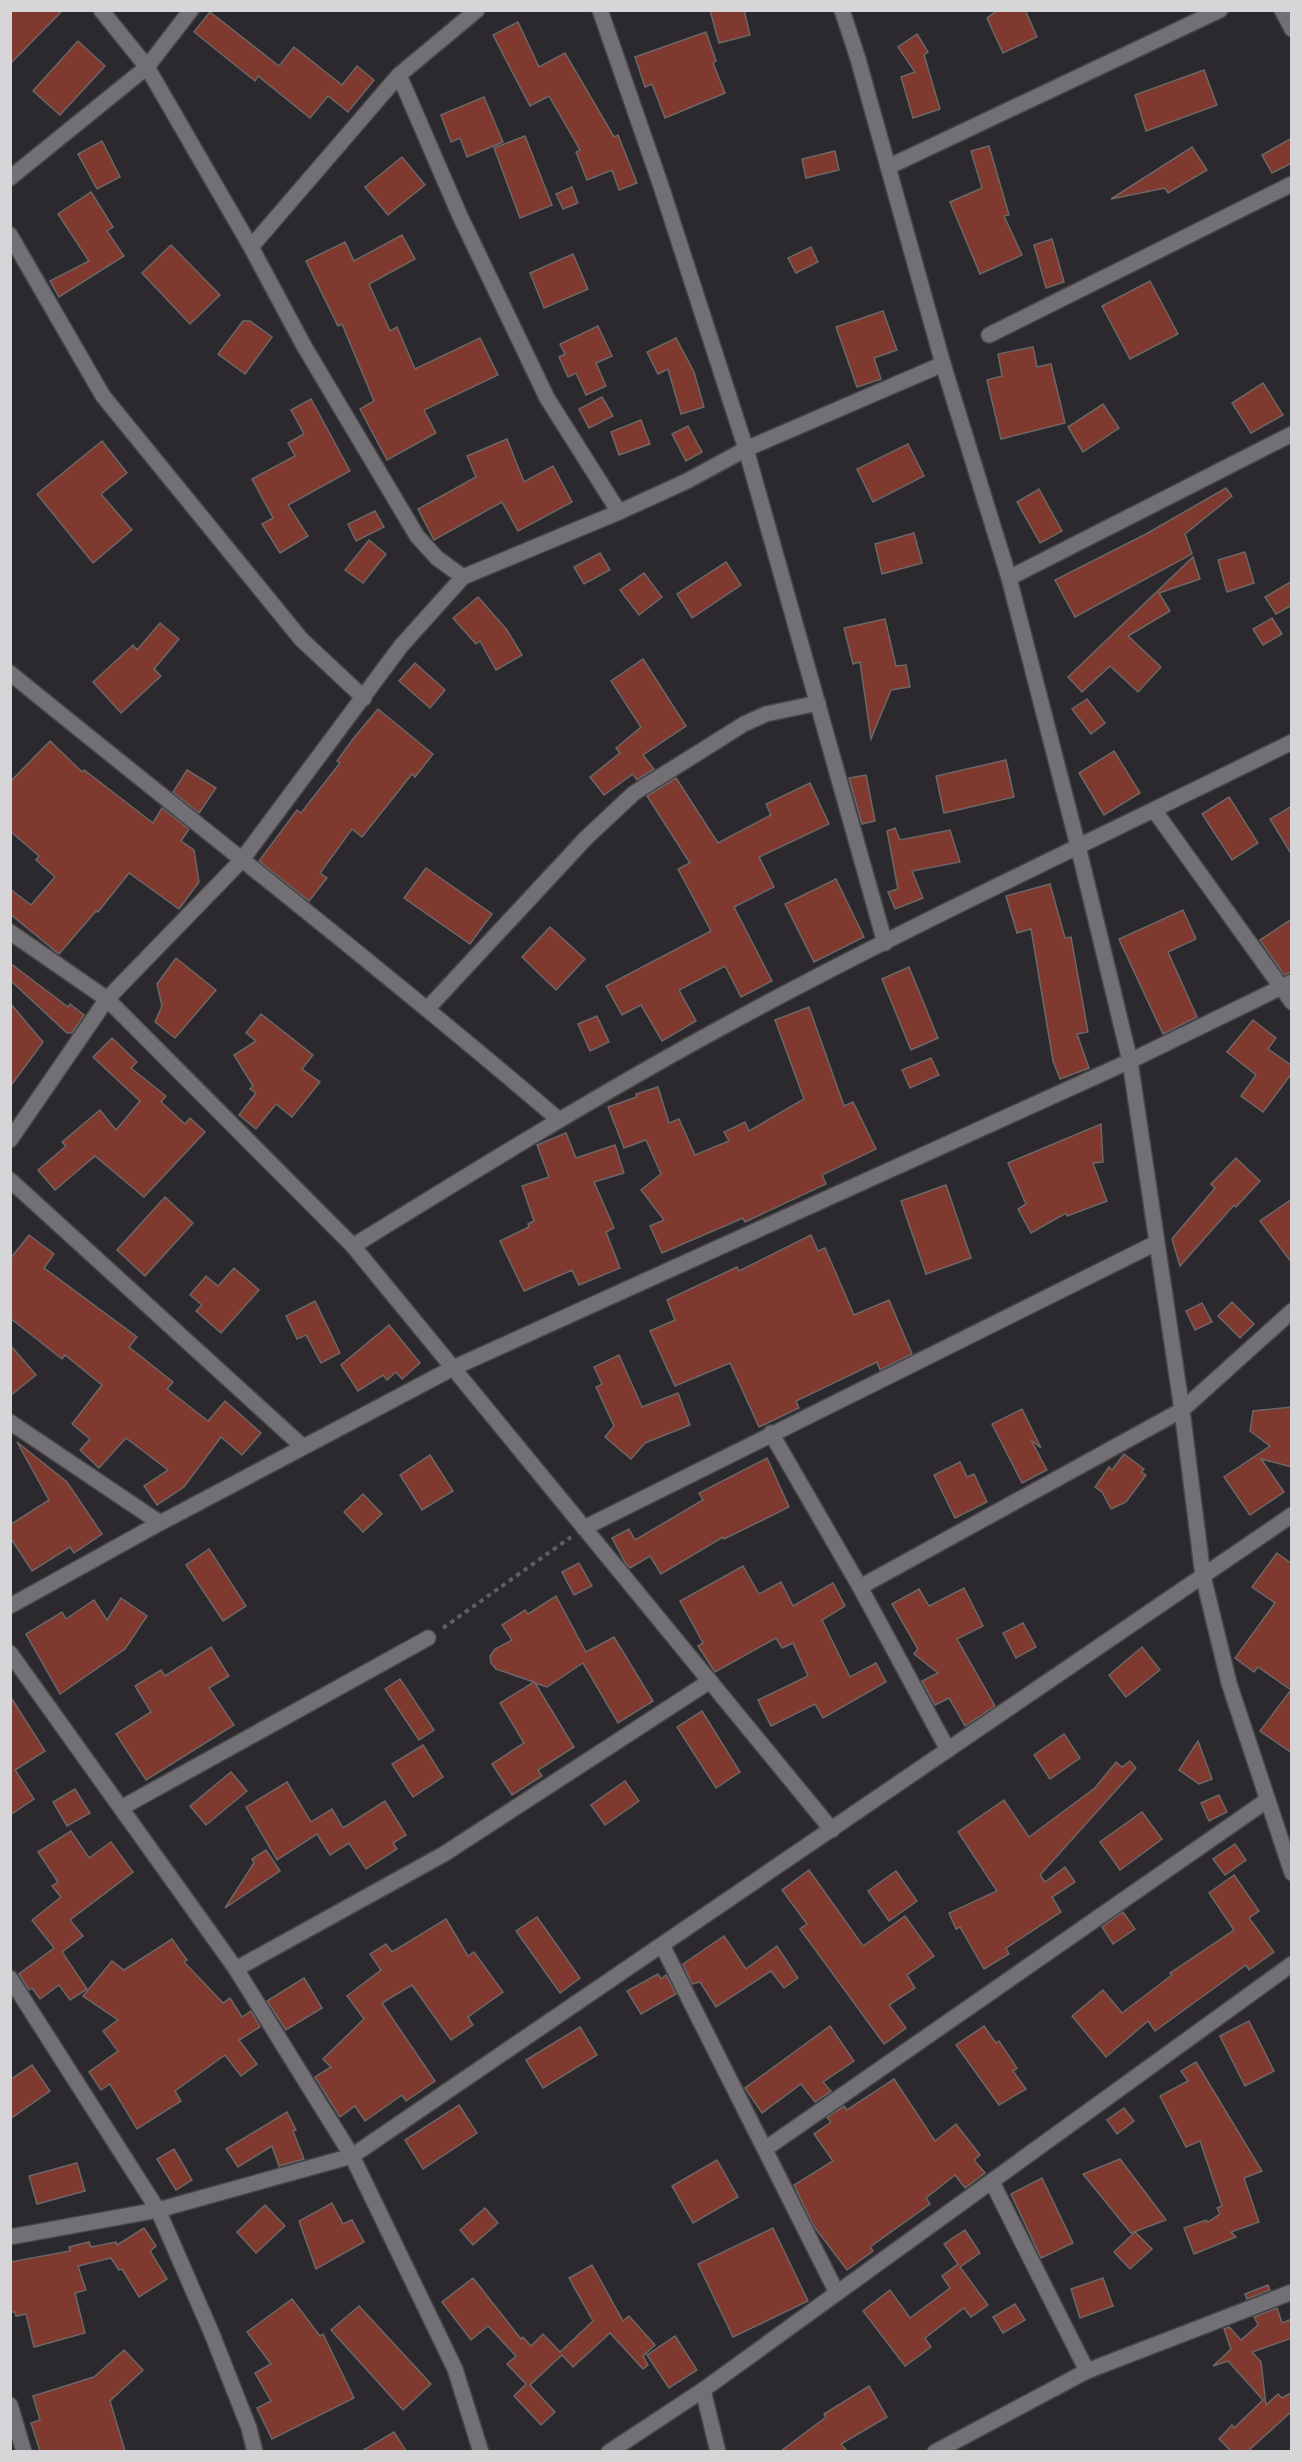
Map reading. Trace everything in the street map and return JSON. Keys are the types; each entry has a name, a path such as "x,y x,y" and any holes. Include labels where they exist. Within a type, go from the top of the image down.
{"street":[{"path":"101,10 147,67 251,247 304,346 417,536 437,558 463,577"},
{"path":"10,178 147,67 192,10"},
{"path":"251,247 399,75 477,10"},
{"path":"600,10 661,186 746,448 885,943"},
{"path":"842,10 943,364 1009,578 1078,846 1130,1061 1182,1410 1203,1576 1229,1683 1292,1873"},
{"path":"888,167 1220,10"},
{"path":"1282,10 1292,29"},
{"path":"399,75 460,216 547,398 619,512"},
{"path":"990,335 1292,184"},
{"path":"10,235 103,396 301,639 364,698"},
{"path":"10,1140 107,999 240,861 401,646 463,577 619,512 687,481 746,448 943,364"},
{"path":"1009,578 1292,434"},
{"path":"10,673 240,861 428,1008 558,1119"},
{"path":"428,1008 586,838 634,793 744,724 766,714 818,703"},
{"path":"353,1246 558,1119 727,1024 1078,846 1292,742"},
{"path":"1154,810 1286,985 1292,1002"},
{"path":"10,932 107,999 353,1246 832,1830"},
{"path":"10,1606 303,1446 453,1368 1130,1061 1286,985"},
{"path":"10,1180 303,1446"},
{"path":"584,1528 1156,1243"},
{"path":"860,1587 1182,1410 1292,1311"},
{"path":"12,1426 160,1523"},
{"path":"771,1433 860,1587 948,1750"},
{"path":"10,2237 158,2210 352,2156 1292,1515"},
{"path":"121,1808 429,1638"},
{"path":"10,1653 236,1969 352,2156 455,2369 481,2451"},
{"path":"236,1969 444,1854 710,1681"},
{"path":"765,2149 1266,1800"},
{"path":"662,1945 836,2291"},
{"path":"609,2451 703,2390 836,2291 992,2182 1292,1964"},
{"path":"10,1978 158,2210 220,2355 249,2428 255,2451"},
{"path":"992,2182 1087,2371"},
{"path":"935,2451 1087,2371 1292,2292"},
{"path":"703,2390 718,2451"},
{"path":"10,2405 24,2451"}],"path":[{"path":"429,1638 584,1528"}],"building":[{"path":"10,10 63,10 10,64"},
{"path":"710,10 744,10 750,35 719,43"},
{"path":"998,10 1025,10 1037,37 1003,53 987,18"},
{"path":"210,12 279,66 294,47 342,85 357,66 374,80 348,112 328,96 310,118 258,76 255,81 194,32"},
{"path":"518,22 539,67 565,53 614,137 618,135 637,183 619,190 612,170 587,180 576,152 580,150 549,96 530,106 493,35"},
{"path":"706,32 716,61 713,63 725,93 665,118 652,84 645,87 635,57"},
{"path":"917,34 928,52 924,55 940,109 913,118 901,77 915,72 898,47"},
{"path":"78,41 105,66 60,115 33,91"},
{"path":"1204,70 1217,105 1146,131 1135,95"},
{"path":"484,97 503,142 467,157 460,138 451,142 441,115"},
{"path":"525,136 552,205 520,218 494,148"},
{"path":"1292,138 1292,163 1272,173 1262,155"},
{"path":"102,141 120,177 97,189 78,154"},
{"path":"989,146 1009,215 1004,216 1022,255 980,274 950,202 982,188 971,151"},
{"path":"1192,147 1207,170 1168,193 1165,188 1111,199"},
{"path":"835,151 839,170 806,178 802,159"},
{"path":"402,157 425,185 388,215 365,187"},
{"path":"572,187 578,203 563,209 556,194"},
{"path":"91,192 113,227 107,231 124,256 59,297 50,281 89,261 58,214"},
{"path":"402,235 415,259 369,284 390,331 397,327 415,369 480,338 498,375 424,410 436,433 387,460 360,409 374,401 342,324 338,326 306,261 345,242 354,261"},
{"path":"1052,239 1064,282 1046,288 1034,245"},
{"path":"171,245 220,295 190,324 142,273"},
{"path":"811,247 818,262 796,273 788,258"},
{"path":"573,254 588,289 544,308 530,273"},
{"path":"1150,281 1178,334 1130,359 1102,306"},
{"path":"883,311 897,350 874,358 881,379 857,387 836,327"},
{"path":"243,321 250,321 272,337 245,374 218,354"},
{"path":"598,326 612,356 596,363 606,386 586,395 576,373 568,377 559,357 565,354 560,344"},
{"path":"676,338 694,372 704,407 681,414 668,369 658,374 647,352"},
{"path":"1033,347 1037,367 1051,364 1065,423 1001,439 987,380 1002,376 998,354"},
{"path":"1263,383 1283,415 1251,433 1232,403"},
{"path":"602,397 613,416 589,428 579,409"},
{"path":"311,399 350,471 288,505 308,536 280,553 262,524 273,518 252,479 295,456 288,443 304,434 291,410"},
{"path":"1103,404 1119,428 1083,452 1068,427"},
{"path":"641,420 650,444 619,455 611,432"},
{"path":"688,426 702,452 686,461 672,434"},
{"path":"507,439 524,482 553,466 572,502 518,531 502,502 434,540 418,509 476,477 467,456"},
{"path":"102,441 127,473 101,494 132,530 93,563 37,494"},
{"path":"908,444 924,476 873,502 857,469"},
{"path":"1226,488 1232,496 1185,534 1192,554 1075,617 1055,580 1146,534"},
{"path":"1039,489 1062,531 1040,543 1017,502"},
{"path":"375,511 384,527 356,541 348,524"},
{"path":"914,533 922,563 882,574 875,544"},
{"path":"369,540 386,554 363,583 345,570"},
{"path":"1245,552 1254,583 1227,592 1218,560"},
{"path":"600,553 610,570 584,584 574,567"},
{"path":"1193,557 1200,579 1159,593 1170,611 1128,636 1161,667 1138,692 1110,666 1082,692 1068,677"},
{"path":"726,562 741,585 692,618 677,594"},
{"path":"644,573 662,597 639,615 620,590"},
{"path":"1292,581 1292,605 1276,614 1265,597"},
{"path":"478,597 507,630 522,655 496,670 480,641 476,644 453,618"},
{"path":"1272,618 1282,634 1263,645 1253,629"},
{"path":"885,619 896,666 906,665 910,687 891,690 871,739 860,662 853,664 844,628"},
{"path":"160,623 179,639 154,669 161,676 121,713 93,682 133,645 137,650"},
{"path":"643,659 686,726 643,755 654,769 637,780 633,774 604,795 590,777 620,753 616,748 641,727 611,681"},
{"path":"415,663 445,690 430,708 399,681"},
{"path":"1087,699 1105,723 1091,734 1072,709"},
{"path":"378,709 433,754 415,777 412,774 362,837 352,829 320,873 327,878 309,901 259,861 297,810 301,813 340,763 337,761 353,739"},
{"path":"50,741 82,772 84,770 153,823 162,808 189,829 181,841 194,850 199,882 179,909 129,873 98,912 96,911 59,954 10,914 10,889 31,905 55,877 36,860 39,856 10,831 10,782"},
{"path":"1114,751 1140,793 1104,815 1079,773"},
{"path":"1006,760 1014,797 944,813 936,776"},
{"path":"187,770 216,788 199,813 173,792"},
{"path":"866,775 875,821 862,824 849,778"},
{"path":"676,778 718,843 771,815 766,804 810,783 829,824 759,857 774,887 734,907 772,981 741,997 725,966 679,990 696,1021 662,1041 641,1005 622,1015 606,986 711,931 678,869 690,863 647,796"},
{"path":"1229,797 1258,843 1232,860 1202,814"},
{"path":"1292,806 1292,855 1270,819"},
{"path":"895,828 900,840 950,830 960,862 912,871 923,898 895,909 888,892 898,889 887,831"},
{"path":"426,868 492,914 470,944 404,898"},
{"path":"836,879 864,937 814,962 785,904"},
{"path":"1050,884 1065,938 1071,937 1088,1032 1077,1034 1089,1068 1060,1079 1053,1061 1031,929 1017,933 1006,896"},
{"path":"1183,910 1196,939 1168,952 1197,1017 1163,1034 1119,939"},
{"path":"1292,919 1292,972 1284,975 1260,940"},
{"path":"550,927 585,959 556,990 522,957"},
{"path":"176,958 216,990 175,1038 155,1022 162,1006 157,984"},
{"path":"10,963 68,1007 70,1004 84,1015 72,1033 67,1033 10,980"},
{"path":"909,967 938,1038 911,1050 882,979"},
{"path":"10,1003 43,1042 10,1087"},
{"path":"809,1007 844,1106 853,1102 876,1149 822,1175 826,1184 745,1222 743,1218 662,1253 650,1226 664,1220 641,1190 661,1174 646,1140 624,1148 608,1107 658,1087 669,1123 679,1119 695,1155 729,1141 724,1132 745,1122 749,1131 804,1099 775,1020"},
{"path":"261,1014 313,1055 302,1069 320,1082 292,1117 276,1104 256,1129 239,1115 256,1093 250,1089 253,1086 234,1055 256,1041 246,1033"},
{"path":"597,1016 609,1042 590,1051 578,1024"},
{"path":"1253,1020 1276,1038 1268,1049 1292,1066 1292,1073 1263,1112 1241,1096 1256,1075 1227,1052"},
{"path":"112,1038 137,1062 131,1068 166,1096 161,1102 185,1124 190,1118 205,1132 144,1197 95,1156 55,1190 38,1170 66,1146 62,1142 100,1110 116,1130 140,1101 93,1057"},
{"path":"931,1058 939,1075 910,1088 902,1070"},
{"path":"1101,1124 1103,1162 1093,1163 1107,1201 1067,1216 1066,1213 1031,1233 1018,1209 1026,1204 1008,1163"},
{"path":"566,1133 576,1158 615,1145 624,1173 594,1182 614,1228 606,1232 620,1268 579,1285 572,1270 524,1291 500,1241 529,1227 528,1224 534,1221 522,1186 549,1177 537,1145"},
{"path":"1236,1158 1260,1181 1236,1207 1234,1205 1180,1266 1172,1239 1215,1188 1211,1184"},
{"path":"946,1185 971,1258 926,1274 901,1201"},
{"path":"165,1197 193,1223 145,1276 117,1250"},
{"path":"1292,1199 1292,1263 1260,1221"},
{"path":"29,1235 54,1254 44,1268 137,1337 129,1347 173,1382 167,1389 208,1421 225,1401 261,1433 242,1455 221,1437 184,1487 157,1505 144,1486 168,1470 126,1438 99,1468 80,1450 90,1439 72,1424 102,1385 65,1355 62,1359 10,1318 10,1259"},
{"path":"811,1235 818,1251 825,1248 854,1315 889,1300 912,1354 880,1370 877,1362 796,1401 799,1408 759,1427 730,1363 675,1386 650,1331 675,1320 667,1300 737,1267 739,1271"},
{"path":"234,1268 259,1290 221,1333 196,1311 202,1305 190,1295 206,1276 218,1286"},
{"path":"315,1301 340,1353 321,1363 306,1335 297,1339 286,1316"},
{"path":"1232,1302 1254,1324 1240,1338 1218,1316"},
{"path":"1202,1303 1212,1322 1195,1330 1186,1311"},
{"path":"389,1325 420,1363 402,1379 396,1372 387,1380 383,1375 358,1391 341,1365"},
{"path":"10,1345 36,1375 10,1396"},
{"path":"619,1355 642,1407 678,1393 690,1425 645,1443 631,1459 605,1437 614,1426 596,1387 602,1384 594,1367"},
{"path":"1292,1407 1292,1467 1261,1459 1284,1492 1250,1515 1224,1477 1270,1446 1250,1431 1253,1411"},
{"path":"1022,1409 1041,1448 1031,1440 1047,1470 1022,1483 992,1424"},
{"path":"17,1442 67,1482 102,1534 74,1553 70,1547 32,1571 10,1537 10,1525 49,1500"},
{"path":"1124,1454 1144,1469 1141,1472 1146,1475 1126,1502 1111,1509 1102,1492 1095,1487 1109,1467 1112,1470"},
{"path":"430,1455 453,1491 422,1510 400,1475"},
{"path":"767,1458 789,1507 724,1539 723,1537 661,1574 650,1556 630,1568 626,1564 612,1538 629,1529 635,1540 703,1500 699,1493"},
{"path":"960,1462 967,1477 974,1474 987,1502 955,1518 934,1475"},
{"path":"363,1494 382,1514 363,1532 344,1512"},
{"path":"209,1549 246,1606 223,1621 186,1565"},
{"path":"1277,1553 1292,1564 1292,1753 1260,1731 1291,1690 1258,1667 1254,1672 1235,1658 1275,1603 1252,1587"},
{"path":"579,1563 592,1586 574,1595 562,1572"},
{"path":"743,1566 759,1594 781,1582 793,1606 833,1583 845,1606 822,1620 850,1677 876,1663 886,1682 823,1718 815,1704 771,1726 758,1700 808,1676 793,1643 782,1648 776,1638 715,1672 698,1646 703,1643 680,1601"},
{"path":"964,1588 983,1626 957,1639 995,1706 965,1726 949,1698 935,1705 922,1681 938,1673 914,1654 918,1649 892,1604 919,1589 929,1606"},
{"path":"556,1596 586,1652 614,1637 653,1701 618,1723 583,1663 547,1687 535,1683 574,1747 538,1770 542,1776 512,1795 492,1764 524,1743 500,1703 534,1682 496,1669 491,1663 490,1656 495,1649 512,1640 502,1625 525,1610 528,1614"},
{"path":"121,1598 147,1616 125,1649 60,1694 26,1634 62,1612 66,1619 94,1600 107,1620"},
{"path":"1023,1623 1036,1647 1016,1658 1003,1633"},
{"path":"211,1647 229,1676 209,1688 234,1725 146,1780 116,1734 151,1712 135,1686 161,1670 165,1676"},
{"path":"1142,1647 1160,1670 1126,1697 1109,1675"},
{"path":"400,1679 434,1730 419,1740 385,1689"},
{"path":"10,1696 45,1751 15,1770 34,1799 10,1815"},
{"path":"702,1711 740,1772 716,1788 677,1727"},
{"path":"1064,1734 1080,1758 1050,1779 1034,1755"},
{"path":"1198,1741 1212,1779 1199,1784 1179,1770"},
{"path":"423,1745 443,1777 413,1797 392,1764"},
{"path":"1130,1761 1136,1768 1040,1875 1045,1882 1065,1867 1075,1882 1052,1897 1061,1912 1006,1948 1009,1954 984,1969 960,1927 956,1929 949,1913 997,1891 958,1832 1004,1800 1029,1837 1095,1788 1116,1762 1122,1767"},
{"path":"231,1772 247,1791 206,1825 190,1806"},
{"path":"625,1781 639,1801 605,1825 591,1805"},
{"path":"287,1782 311,1822 332,1809 343,1828 385,1801 406,1835 393,1843 397,1849 366,1869 349,1843 330,1855 317,1834 277,1860 246,1807"},
{"path":"75,1789 90,1813 67,1826 53,1802"},
{"path":"1219,1795 1227,1812 1209,1821 1201,1803"},
{"path":"1142,1812 1162,1839 1120,1870 1100,1842"},
{"path":"71,1831 89,1858 111,1842 133,1872 70,1920 83,1936 62,1952 87,1989 70,2000 59,1985 40,1999 32,1988 29,1990 19,1974 54,1948 32,1920 61,1897 52,1886 58,1882 38,1852"},
{"path":"1235,1844 1246,1860 1225,1875 1213,1859"},
{"path":"266,1850 280,1871 225,1908 254,1863 252,1859"},
{"path":"809,1870 863,1946 905,1916 934,1956 907,1975 915,1988 889,2005 906,2028 884,2044 800,1929 807,1924 782,1890"},
{"path":"896,1871 917,1901 889,1921 868,1891"},
{"path":"1234,1875 1259,1911 1249,1918 1274,1952 1249,1970 1246,1965 1155,2031 1148,2021 1106,2057 1072,2016 1103,1990 1122,2013 1172,1975 1170,1973 1234,1930 1209,1893"},
{"path":"1123,1912 1135,1929 1113,1944 1102,1927"},
{"path":"537,1917 580,1978 560,1993 516,1931"},
{"path":"446,1919 468,1956 474,1952 503,1992 468,2017 473,2025 451,2040 412,1985 382,2003 435,2081 406,2101 402,2095 365,2121 355,2106 340,2117 315,2077 331,2067 323,2059 364,2019 347,1996 381,1970 370,1954 386,1944 392,1952"},
{"path":"724,1936 746,1969 777,1946 798,1978 784,1988 771,1971 716,2007 700,1982 692,1984 683,1964"},
{"path":"172,1939 187,1960 184,1962 223,2003 230,1998 242,2017 251,2011 260,2027 239,2040 257,2064 241,2076 225,2055 175,2091 181,2101 137,2129 110,2084 101,2090 89,2072 118,2051 103,2031 118,2020 83,1996 112,1961 124,1970"},
{"path":"658,1974 661,1979 666,1975 676,1994 641,2014 627,1991"},
{"path":"304,1978 322,2008 286,2030 267,2001"},
{"path":"1249,2021 1274,2071 1245,2086 1220,2036"},
{"path":"830,2026 854,2061 823,2082 831,2091 815,2102 801,2084 762,2113 745,2088"},
{"path":"984,2026 996,2043 999,2041 1017,2068 1013,2071 1026,2089 999,2105 956,2045"},
{"path":"580,2027 597,2055 543,2088 526,2060"},
{"path":"1196,2062 1262,2171 1244,2178 1259,2222 1231,2232 1236,2237 1194,2254 1184,2228 1206,2220 1208,2222 1220,2214 1217,2208 1222,2206 1200,2141 1186,2147 1160,2096 1188,2081 1181,2071"},
{"path":"32,2065 50,2091 10,2119 10,2080"},
{"path":"894,2079 935,2141 956,2124 980,2155 974,2160 985,2173 965,2188 955,2175 926,2198 930,2204 870,2247 873,2251 847,2270 813,2225 794,2185 833,2161 814,2134 831,2122 827,2117 844,2106 847,2110"},
{"path":"459,2105 477,2133 423,2169 405,2140"},
{"path":"1124,2108 1134,2121 1117,2134 1107,2120"},
{"path":"287,2112 296,2130 293,2131 304,2159 279,2166 272,2146 238,2167 226,2149"},
{"path":"174,2149 192,2180 176,2190 157,2159"},
{"path":"1120,2159 1166,2220 1131,2233 1083,2174"},
{"path":"717,2160 738,2197 693,2223 672,2186"},
{"path":"77,2163 85,2191 37,2204 29,2176"},
{"path":"1042,2178 1073,2243 1041,2258 1011,2194"},
{"path":"332,2203 343,2224 352,2220 364,2242 316,2269 299,2221"},
{"path":"265,2205 285,2226 256,2253 237,2232"},
{"path":"485,2208 498,2223 473,2245 460,2230"},
{"path":"144,2228 156,2246 150,2251 167,2279 139,2297 122,2269 119,2270 111,2258 78,2266 86,2290 75,2293 85,2333 34,2347 26,2314 16,2316 15,2312 10,2312 10,2262 70,2251 69,2247 89,2242 91,2247 116,2242 117,2245"},
{"path":"773,2228 808,2301 733,2337 698,2264"},
{"path":"965,2230 980,2253 960,2267 988,2305 971,2317 964,2308 925,2338 931,2347 905,2366 863,2311 890,2290 910,2318 950,2288 942,2276 958,2264 944,2244"},
{"path":"1135,2232 1152,2249 1130,2269 1114,2252"},
{"path":"592,2265 623,2321 629,2316 655,2345 643,2356 648,2365 643,2369 610,2333 573,2367 562,2355 530,2385 555,2412 541,2425 514,2396 526,2384 507,2364 516,2356 488,2326 471,2340 442,2302 473,2278 521,2339 523,2337 531,2346 543,2334 560,2352 593,2321 569,2278"},
{"path":"1103,2278 1113,2306 1080,2318 1071,2289"},
{"path":"1268,2285 1270,2290 1247,2299 1245,2294"},
{"path":"292,2299 320,2336 323,2334 354,2398 272,2439 257,2408 271,2401 255,2373 271,2364 247,2332"},
{"path":"1015,2304 1025,2320 1003,2333 993,2317"},
{"path":"359,2306 431,2384 403,2410 331,2330"},
{"path":"1277,2308 1282,2323 1292,2319 1292,2338 1252,2352 1261,2362 1266,2405 1278,2394 1282,2398 1292,2392 1292,2411 1248,2451 1231,2451 1219,2439 1232,2425 1234,2428 1263,2400 1228,2361 1213,2366 1231,2349 1224,2329 1229,2327 1241,2340 1258,2325 1254,2317"},
{"path":"675,2336 697,2370 669,2388 647,2355"},
{"path":"124,2350 143,2370 110,2401 125,2451 40,2451 31,2423 40,2420 33,2396 94,2377"},
{"path":"869,2386 887,2417 841,2444 847,2451 781,2451 826,2417 824,2414"},
{"path":"394,2432 406,2451 362,2451"}]}
